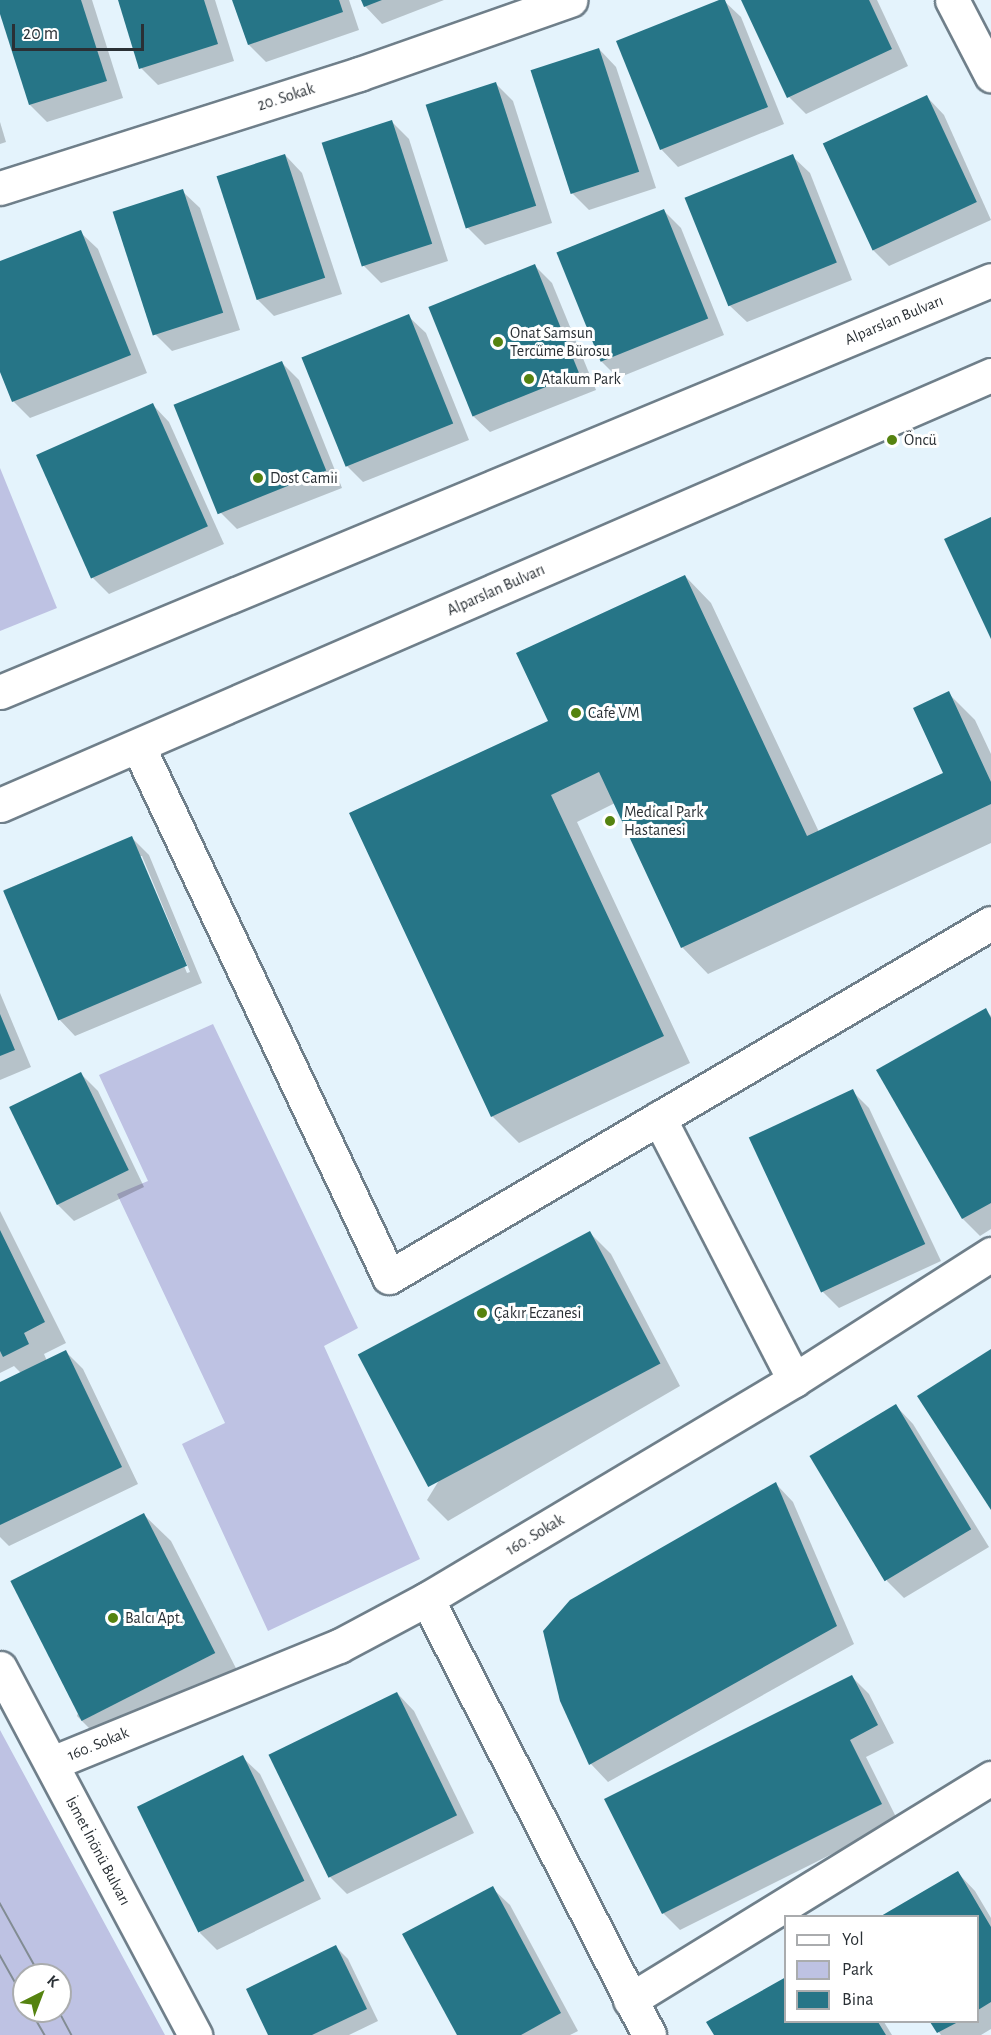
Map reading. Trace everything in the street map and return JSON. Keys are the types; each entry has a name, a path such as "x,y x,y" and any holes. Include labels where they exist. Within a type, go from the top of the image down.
{"street":[{"name":"20. Sokak","path":"0,188 358,74 570,0"},
{"path":"952,0 991,75"},
{"name":"Alparslan Bulvarı","path":"0,692 991,280"},
{"name":"Alparslan Bulvarı","path":"0,805 991,375"},
{"path":"138,746 389,1277 991,923"},
{"path":"659,1118 794,1380"},
{"name":"160. Sokak","path":"52,1763 339,1646 427,1599 794,1380 991,1254"},
{"path":"427,1599 649,2035"},
{"name":"İsmet İnönü Bulvarı","path":"0,1668 195,2035"},
{"path":"630,2000 991,1778"}],"green space":[{"path":"0,468 57,608 0,631"},
{"path":"213,1024 358,1328 324,1346 420,1559 268,1631 182,1444 225,1423 117,1194 148,1181 99,1075"},
{"path":"0,1730 165,2035 0,2035"}],"building":[{"path":"0,0 81,0 107,81 29,105 0,14"},
{"path":"118,0 204,0 218,44 139,69"},
{"path":"232,0 339,0 343,12 248,45"},
{"path":"361,0 382,0 364,7"},
{"path":"719,0 725,0 768,107 660,150 616,41"},
{"path":"741,0 869,0 892,49 787,98"},
{"path":"599,48 639,172 571,194 531,70"},
{"path":"496,82 536,206 466,229 426,105"},
{"path":"927,95 977,202 873,251 823,144"},
{"path":"392,120 432,244 362,267 322,143"},
{"path":"285,154 325,278 257,300 217,176"},
{"path":"793,154 837,262 728,306 685,198"},
{"path":"183,189 223,313 153,336 113,212"},
{"path":"664,209 708,318 601,362 556,252"},
{"path":"81,230 131,355 12,402 0,372 0,261"},
{"path":"535,264 579,373 473,416 428,307"},
{"path":"409,314 453,423 346,467 301,357"},
{"path":"282,361 326,470 218,514 174,405"},
{"path":"153,403 208,526 91,578 36,455"},
{"path":"991,517 991,639 944,539"},
{"path":"685,575 807,836 943,773 913,708 949,691 991,782 991,804 681,948 599,772 551,795 664,1036 491,1117 349,813 548,721 516,653"},
{"path":"132,836 187,966 58,1020 3,891"},
{"path":"986,1008 991,1018 991,1203 962,1219 876,1070"},
{"path":"0,1014 15,1050 0,1056"},
{"path":"81,1072 129,1170 57,1205 9,1107"},
{"path":"853,1089 925,1244 821,1293 749,1138"},
{"path":"0,1230 45,1322 24,1333 29,1344 3,1357 0,1351"},
{"path":"590,1231 660,1363 428,1487 358,1354"},
{"path":"991,1349 991,1510 917,1396"},
{"path":"66,1350 122,1467 0,1525 0,1382"},
{"path":"896,1404 971,1529 885,1581 809,1456"},
{"path":"776,1482 837,1626 589,1765 560,1701 543,1631 570,1600"},
{"name":"Balcı Apt.","path":"144,1513 215,1653 82,1721 10,1581"},
{"path":"852,1675 878,1725 850,1740 882,1804 662,1914 604,1799"},
{"path":"397,1692 457,1815 329,1878 268,1755"},
{"path":"243,1755 304,1881 198,1933 137,1807"},
{"path":"958,1871 991,1927 991,2002 979,2009 979,1915 883,1915"},
{"path":"493,1886 561,2013 521,2035 457,2035 402,1934"},
{"path":"336,1945 367,2009 312,2035 268,2035 246,1989"},
{"path":"784,1978 784,2023 879,2023 886,2035 714,2035 706,2022"},
{"path":"931,2023 956,2023 937,2033"}],"tram line":[{"path":"0,1903 33,1963"},
{"path":"0,1955 12,1976"},
{"path":"38,2023 45,2035"},
{"path":"66,2023 72,2035"}],"place":[{"name":"Onat Samsun Tercüme Bürosu","path":"498,342"},
{"name":"Atakum Park","path":"529,379"},
{"name":"Öncü","path":"892,440"},
{"name":"Dost Camii","path":"258,478"},
{"name":"Cafe VM","path":"576,713"},
{"name":"Medical Park Hastanesi","path":"610,821"},
{"name":"Çakır Eczanesi","path":"482,1313"},
{"name":"Balcı Apt.","path":"113,1618"}]}
